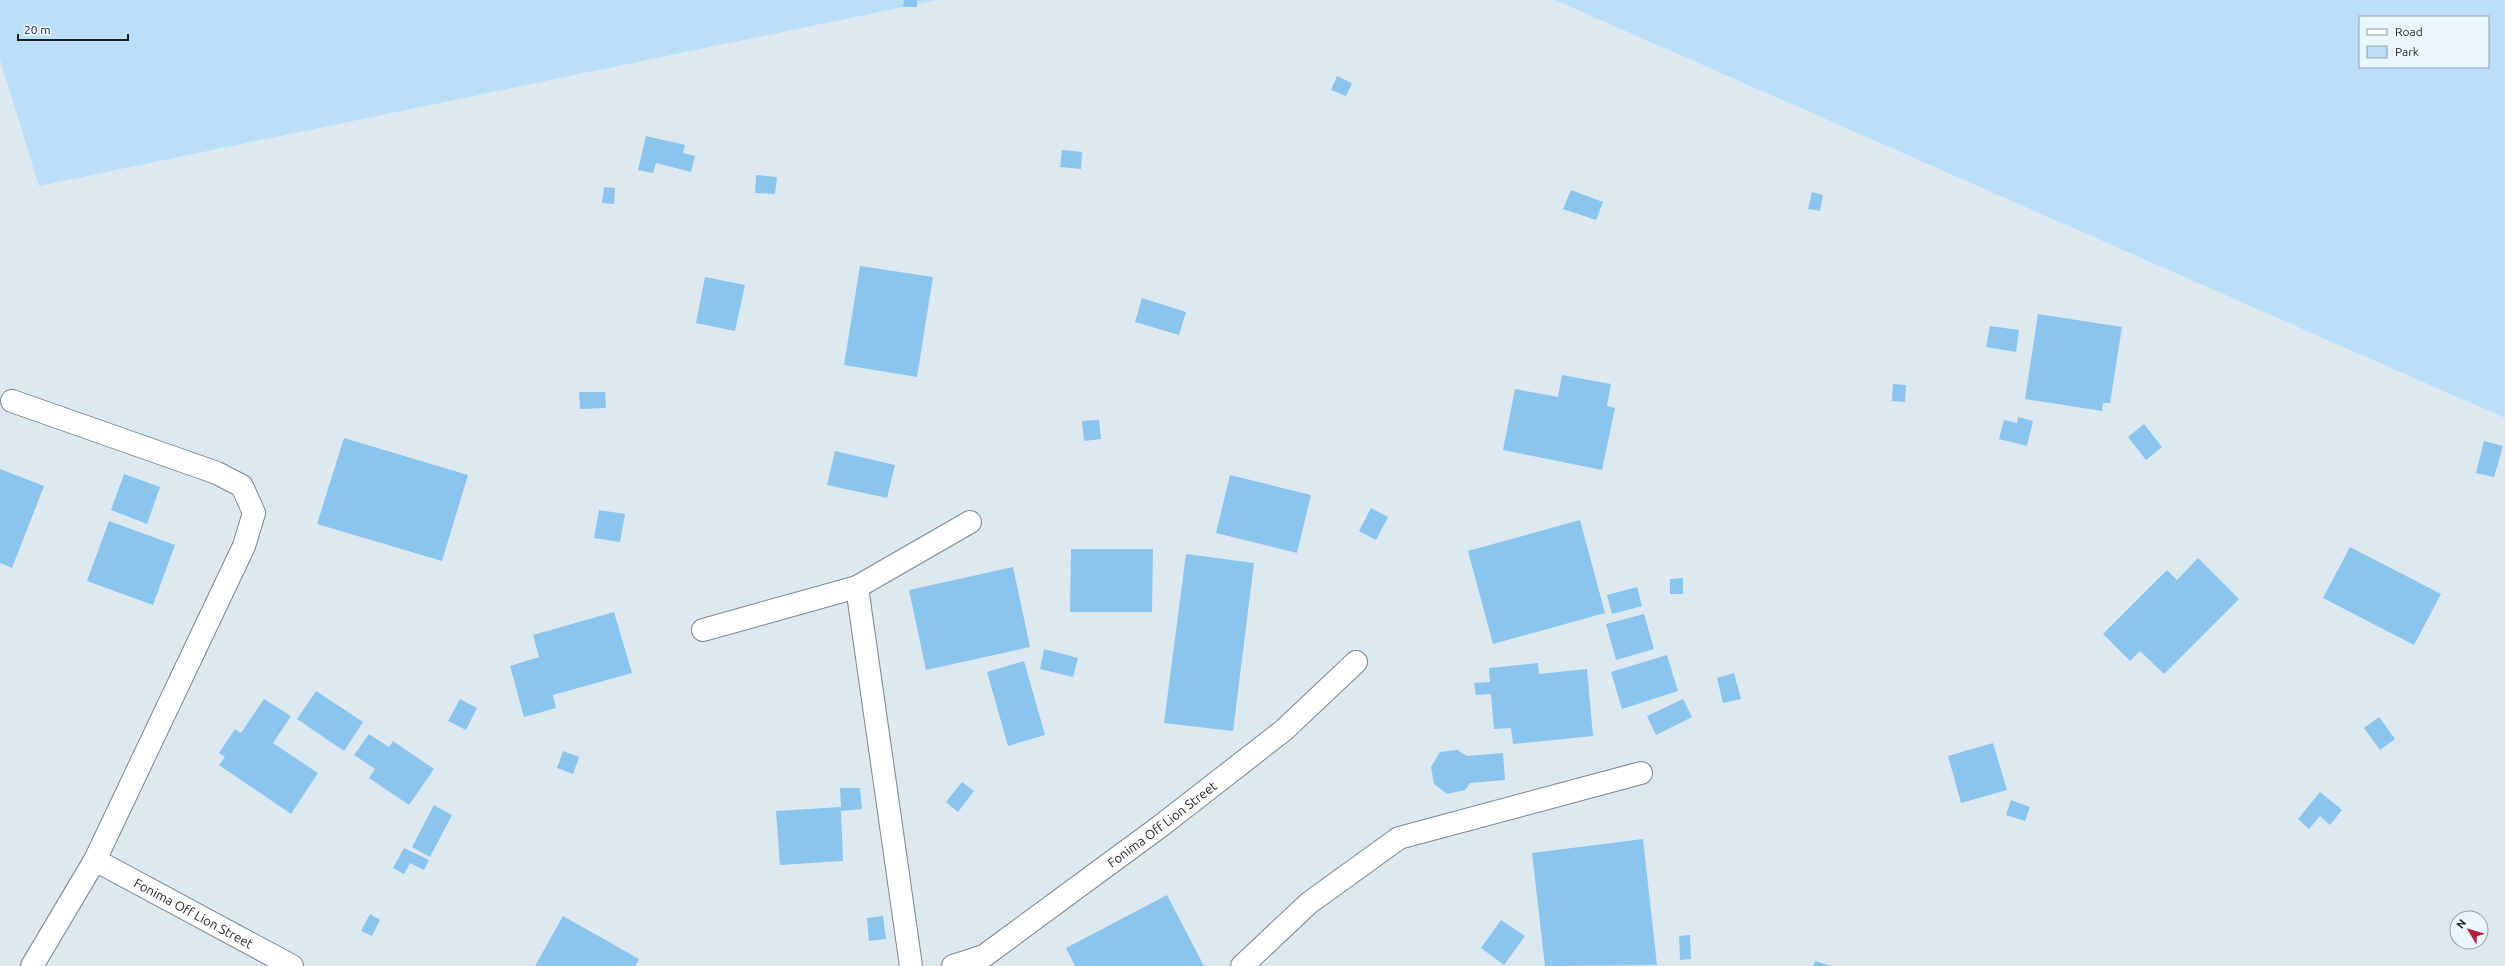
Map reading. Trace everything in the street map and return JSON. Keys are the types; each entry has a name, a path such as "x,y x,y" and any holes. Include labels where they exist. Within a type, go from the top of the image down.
{"street":[{"path":"12,401 217,473 242,486 254,513 244,546 95,860 32,966"},
{"path":"703,630 857,587 970,522"},
{"path":"857,587 911,966"},
{"name":"Fonima Off Lion Street","path":"953,966 984,956 1162,825 1284,730 1356,662"},
{"path":"1242,966 1309,903 1400,838 1641,773"},
{"name":"Fonima Off Lion Street","path":"95,860 292,966"}],"green space":[{"path":"0,0 937,0 39,186 0,60"},
{"path":"1555,0 2505,0 2505,418"}],"building":[{"path":"904,0 917,0 917,7 903,7"},
{"path":"1337,76 1352,83 1346,96 1331,90"},
{"path":"646,136 685,145 683,153 695,156 691,172 656,163 653,173 638,170"},
{"path":"1062,150 1082,152 1081,169 1060,167"},
{"path":"756,175 777,177 775,194 755,193"},
{"path":"604,187 615,188 614,204 602,203"},
{"path":"1571,190 1603,202 1596,220 1563,209"},
{"path":"1812,192 1823,195 1820,211 1808,209"},
{"path":"860,266 933,277 917,377 844,365"},
{"path":"705,277 745,285 735,331 696,323"},
{"path":"1142,298 1186,312 1179,335 1135,322"},
{"path":"2038,314 2122,327 2110,403 2103,403 2102,411 2025,399"},
{"path":"1990,326 2019,330 2016,352 1986,347"},
{"path":"1562,375 1611,384 1607,406 1615,408 1602,470 1503,450 1515,389 1558,397"},
{"path":"1893,384 1906,385 1905,402 1892,401"},
{"path":"579,392 605,392 606,408 580,409"},
{"path":"2018,417 2033,421 2027,446 1999,439 2004,420 2017,423"},
{"path":"1099,420 1101,439 1084,441 1082,421"},
{"path":"2144,424 2162,447 2146,460 2128,437"},
{"path":"344,438 468,475 442,561 317,524"},
{"path":"2484,441 2503,446 2494,477 2476,473"},
{"path":"835,451 895,465 887,498 827,485"},
{"path":"0,469 44,486 12,568 0,563"},
{"path":"124,474 160,487 147,524 111,510"},
{"path":"1230,475 1311,495 1297,553 1216,533"},
{"path":"1371,508 1388,517 1376,540 1359,531"},
{"path":"599,510 625,514 620,542 594,538"},
{"path":"1580,520 1605,613 1493,644 1468,551"},
{"path":"109,521 175,545 153,605 87,581"},
{"path":"2350,547 2441,594 2414,645 2323,598"},
{"path":"1071,549 1153,549 1152,612 1070,612"},
{"path":"1186,554 1254,563 1233,731 1164,723"},
{"path":"2198,558 2239,599 2164,674 2140,651 2130,661 2103,634 2167,570 2177,580"},
{"path":"1013,567 1030,647 926,670 909,590"},
{"path":"1683,578 1683,594 1670,594 1670,579"},
{"path":"1637,587 1642,606 1612,614 1607,595"},
{"path":"614,612 632,673 553,695 556,708 524,717 510,666 539,657 533,635"},
{"path":"1644,614 1654,649 1616,660 1606,624"},
{"path":"1044,649 1078,658 1073,677 1040,669"},
{"path":"1667,655 1678,691 1622,709 1611,672"},
{"path":"1024,661 1045,735 1008,746 987,672"},
{"path":"1538,663 1539,674 1587,669 1593,736 1513,744 1511,728 1494,729 1491,694 1476,695 1474,683 1490,682 1489,668"},
{"path":"1734,673 1741,699 1723,703 1717,678"},
{"path":"316,691 363,722 344,751 297,719"},
{"path":"264,699 291,716 273,743 318,773 291,814 219,765 225,757 219,753 235,729 241,733"},
{"path":"460,699 477,708 466,730 448,721"},
{"path":"1683,699 1692,717 1656,735 1647,716"},
{"path":"2379,717 2395,739 2380,750 2364,728"},
{"path":"369,734 389,747 393,741 434,769 409,805 369,778 375,769 354,755"},
{"path":"1993,743 2007,790 1961,803 1948,756"},
{"path":"1457,750 1467,756 1503,753 1505,780 1470,783 1465,790 1447,794 1434,784 1431,767 1440,752"},
{"path":"563,751 579,757 573,774 557,768"},
{"path":"962,782 974,791 958,812 946,802"},
{"path":"840,788 860,788 862,809 841,811 843,861 780,865 776,811 841,807"},
{"path":"2320,792 2342,810 2330,825 2320,816 2309,829 2298,819"},
{"path":"2011,800 2030,807 2025,821 2006,815"},
{"path":"434,805 452,815 430,857 412,847"},
{"path":"1643,839 1657,965 1545,966 1532,853"},
{"path":"404,848 429,860 424,870 410,863 404,874 393,868"},
{"path":"1167,895 1204,966 1075,966 1066,948"},
{"path":"370,914 380,920 372,936 361,931"},
{"path":"563,916 639,959 635,966 535,966"},
{"path":"883,916 886,939 869,941 867,918"},
{"path":"1501,920 1525,936 1504,965 1481,948"},
{"path":"1690,935 1691,959 1680,960 1679,936"},
{"path":"1815,961 1831,966 1813,966"}]}
